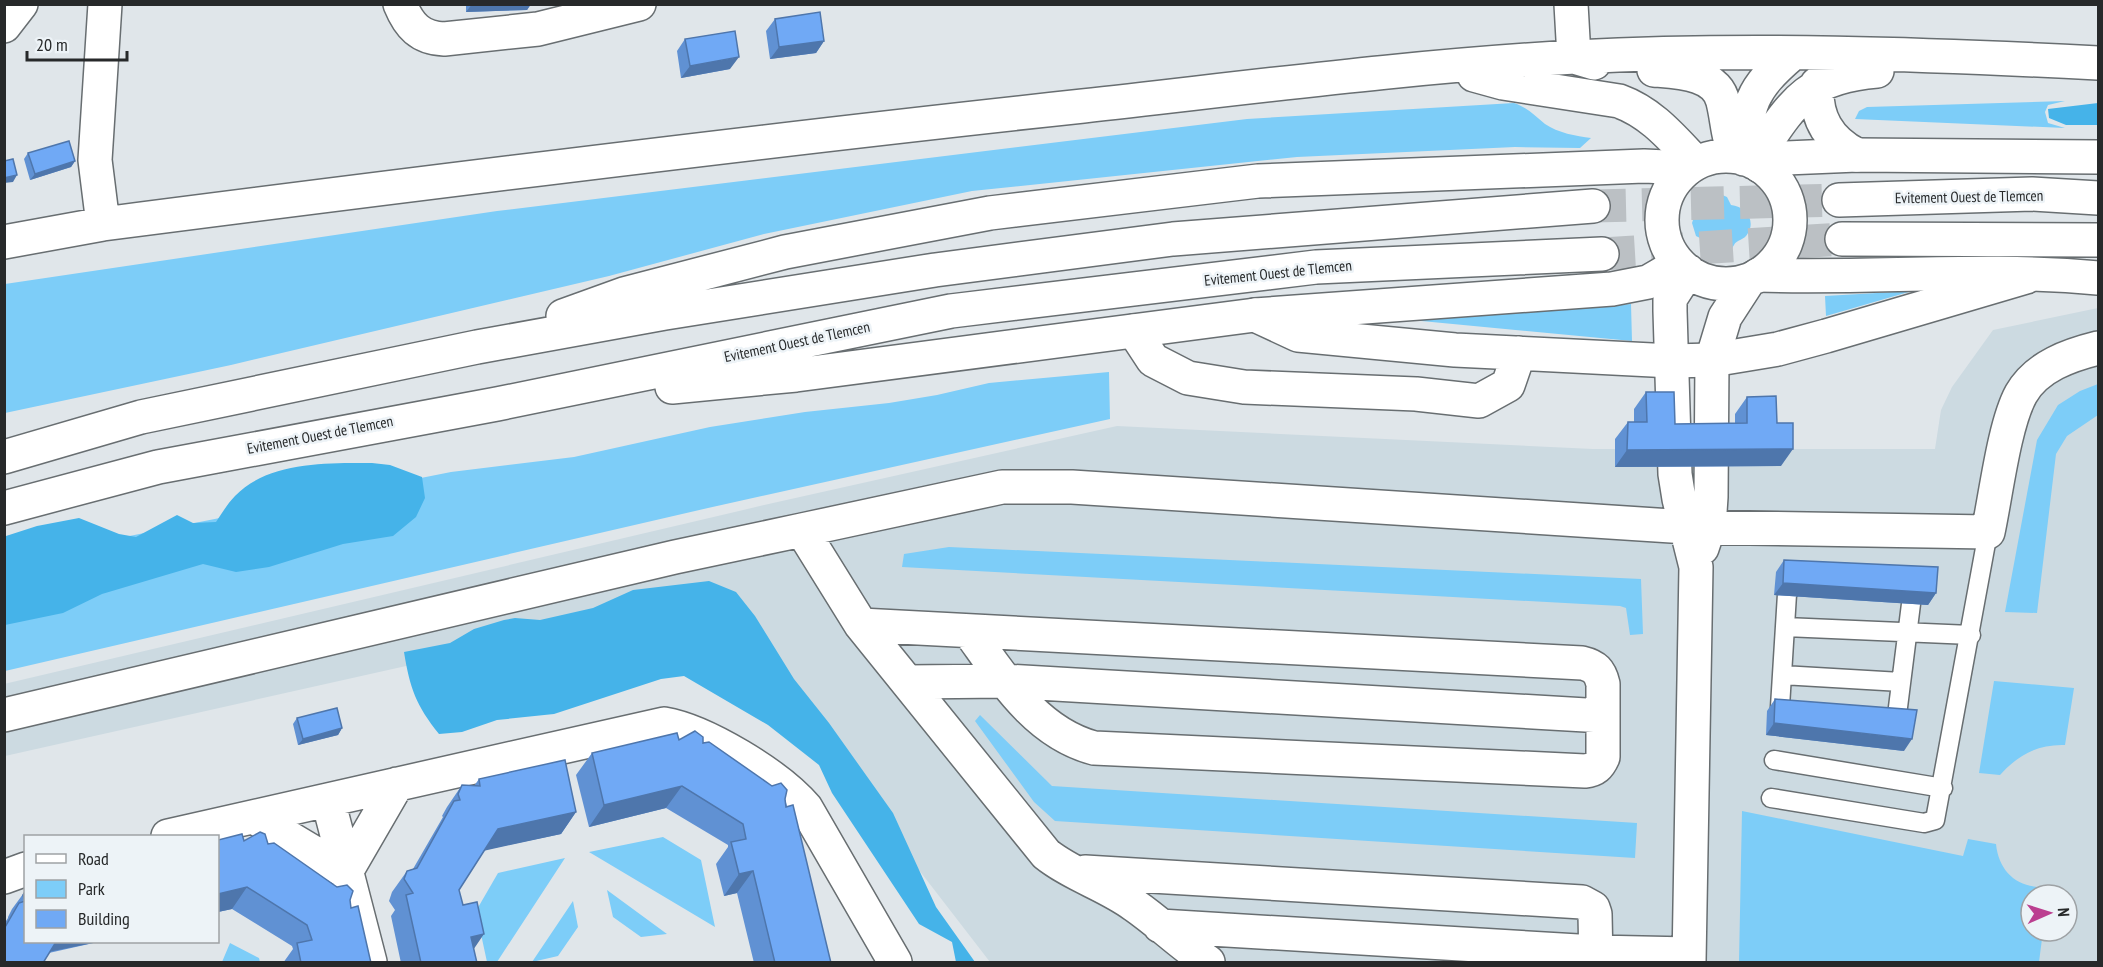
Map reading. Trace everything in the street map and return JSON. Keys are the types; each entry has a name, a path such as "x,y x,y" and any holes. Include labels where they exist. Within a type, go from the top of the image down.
{"main road":[{"path":"4,26 21,4"},
{"path":"103,224 95,160 105,4"},
{"path":"400,4 404,15 423,20 429,38 444,39 538,29 639,4"},
{"path":"1570,4 1574,57"},
{"path":"4,242 103,224 793,137 1452,67 1574,57 1792,54 1961,56 2098,63"},
{"path":"1749,161 1747,118 1752,100 1770,72 1792,54"},
{"path":"1749,161 1787,112 1817,84 1853,73 1929,67 1961,56"},
{"path":"1160,926 1596,957 1689,958 1696,567 1698,527 1713,454 1712,360 1725,317 1754,277 1781,252 1790,221 1782,190 1749,161 1728,137 1723,101 1718,90 1709,82 1675,71 1598,64 1574,57"},
{"path":"1452,67 1503,83 1619,101 1637,108 1653,119 1692,166"},
{"path":"1817,84 1818,113 1824,127 1844,148 1857,155"},
{"path":"477,347 636,291 785,252 990,213 1258,181 1692,166 1723,156 1749,161 1857,155 2098,157"},
{"path":"1692,166 1668,193 1662,214 1668,246 1684,267 1717,283 1754,277 2041,272 2098,278"},
{"name":"Evitement Ouest de Tlemcen","path":"1839,200 2031,194 2098,198"},
{"path":"4,457 141,417 477,347 665,313 935,270 1173,238 1593,206"},
{"path":"1842,239 2098,240"},
{"name":"Evitement Ouest de Tlemcen","path":"4,508 158,467 497,404 951,311 1316,267 1602,254"},
{"path":"497,404 796,375 1256,315 1611,289 1648,282 1684,267"},
{"path":"1684,267 1670,299 1675,474 1698,527"},
{"path":"1256,315 1298,335 1455,350 1672,361 1712,360 1778,349 2041,272"},
{"path":"1134,331 1153,360 1188,378 1244,387 1416,394 1479,401 1508,385 1519,353"},
{"path":"4,716 675,557 1002,487 1072,487 1698,527 1988,532 2000,468 2021,394 2034,377 2053,364 2098,348"},
{"path":"802,530 861,625 1046,854 1059,864 1077,871 1134,905 1208,963"},
{"path":"861,625 1582,663 1592,665 1600,673 1603,716 1602,757 1600,765 1593,770 1585,771 1094,748 1073,742 1041,722 1005,681 969,631"},
{"path":"907,682 1005,681 1603,716"},
{"path":"177,835 640,727 664,724 685,728 771,776 791,791 806,808 895,963"},
{"path":"346,872 397,783"},
{"path":"328,800 370,963"},
{"path":"254,817 346,872"},
{"path":"4,877 24,870"},
{"path":"1077,871 1582,902 1593,908 1595,914 1596,957"}],"lane":[{"path":"1771,798 1930,823 1937,816 1988,532"},
{"path":"1793,585 1910,593 1912,599 1908,632 1895,731 1887,736 1782,726 1779,719 1787,594 1793,585"},
{"path":"1785,627 1971,635"},
{"path":"1782,675 1901,682"},
{"path":"1774,760 1942,788"}],"shaded area":[{"path":"2098,103 2098,125 2066,125 2049,118 2048,109"},
{"path":"2098,308 2098,962 990,962 709,598 5,756 4,684 773,503 1117,426 1593,449 1935,449 1941,410 1952,387 1993,330"},
{"path":"372,463 390,465 422,477 425,498 416,517 393,536 343,544 269,567 236,572 203,564 102,594 63,613 5,625 6,536 37,526 79,518 119,534 136,537 177,515 193,523 216,522 235,496 264,476 299,466"},
{"path":"709,581 736,592 755,616 794,679 829,723 893,813 936,907 975,962 956,962 952,942 919,924 832,793 819,765 768,725 684,676 661,679 554,714 497,720 462,732 439,734 415,696 404,652 450,643 474,629 504,620 515,618 540,620 593,608 633,590"}],"green space":[{"path":"2065,101 2048,105 2045,112 2048,123 2065,128 1855,119 1859,111 1867,107"},
{"path":"1514,103 1527,109 1556,130 1591,138 1580,148 1515,147 1297,157 972,191 764,234 609,276 231,365 5,413 5,284 497,211 1247,119"},
{"path":"1720,194 1727,197 1731,205 1745,211 1751,223 1747,235 1735,243 1729,254 1719,255 1712,244 1696,236 1692,223 1695,214 1709,205 1713,196"},
{"path":"1912,291 1826,316 1825,296"},
{"path":"1631,304 1632,341 1411,320"},
{"path":"1109,372 1110,419 708,508 5,671 4,561 451,472 574,457 710,427 805,412 889,403 989,383"},
{"path":"2098,384 2098,415 2067,436 2056,454 2037,613 2005,612 2037,440 2058,405 2080,391"},
{"path":"949,547 1641,579 1643,634 1630,635 1626,608 1620,606 902,567 904,554"},
{"path":"1994,681 2074,688 2065,745 2046,746 2029,752 2021,756 2000,775 1979,773"},
{"path":"980,715 1052,786 1637,823 1635,858 1055,821 1034,802 975,721"},
{"path":"1742,811 1963,856 1968,839 1996,844 2001,863 2006,871 2022,883 2019,883 2019,943 2041,943 2039,962 1739,962"},
{"path":"663,837 701,860 715,927 589,852"},
{"path":"565,858 497,962 487,962 476,911 498,873"},
{"path":"607,890 667,934 641,937 613,917"},
{"path":"573,901 578,927 558,956 532,962"},
{"path":"230,943 259,958 260,962 222,962"}],"building":[{"path":"820,12 824,41 779,47 775,19"},
{"path":"735,31 739,57 690,66 685,39"},
{"path":"69,141 75,161 35,174 28,153"},
{"path":"13,159 17,175 4,178 4,161"},
{"path":"1646,392 1674,392 1675,424 1747,423 1747,397 1776,396 1777,423 1793,423 1793,449 1627,450 1628,422 1647,422"},
{"path":"1784,560 1938,567 1936,593 1783,583"},
{"path":"1775,699 1917,710 1912,739 1774,723"},
{"path":"337,708 342,728 303,739 297,718"},
{"path":"695,731 703,737 703,743 709,742 772,786 781,783 787,790 786,807 793,805 831,963 775,963 753,871 739,874 731,842 746,839 743,824 682,786 604,805 592,753 677,733 679,740"},
{"path":"565,760 576,812 498,829 459,890 463,905 477,902 484,934 471,937 477,963 421,963 406,895 413,893 404,879 407,871 417,868 454,801 460,800 458,794 462,785 480,786 479,779"},
{"path":"260,832 265,834 268,844 274,843 337,887 347,885 353,891 350,900 351,908 358,906 371,963 301,963 297,943 312,940 307,925 247,887 219,894 219,840 242,834 244,841"},
{"path":"24,901 24,943 55,943 43,963 4,963 4,929 19,903"}],"tunnel":[{"path":"1593,206 1839,200"},
{"path":"1602,254 1842,239"}]}
